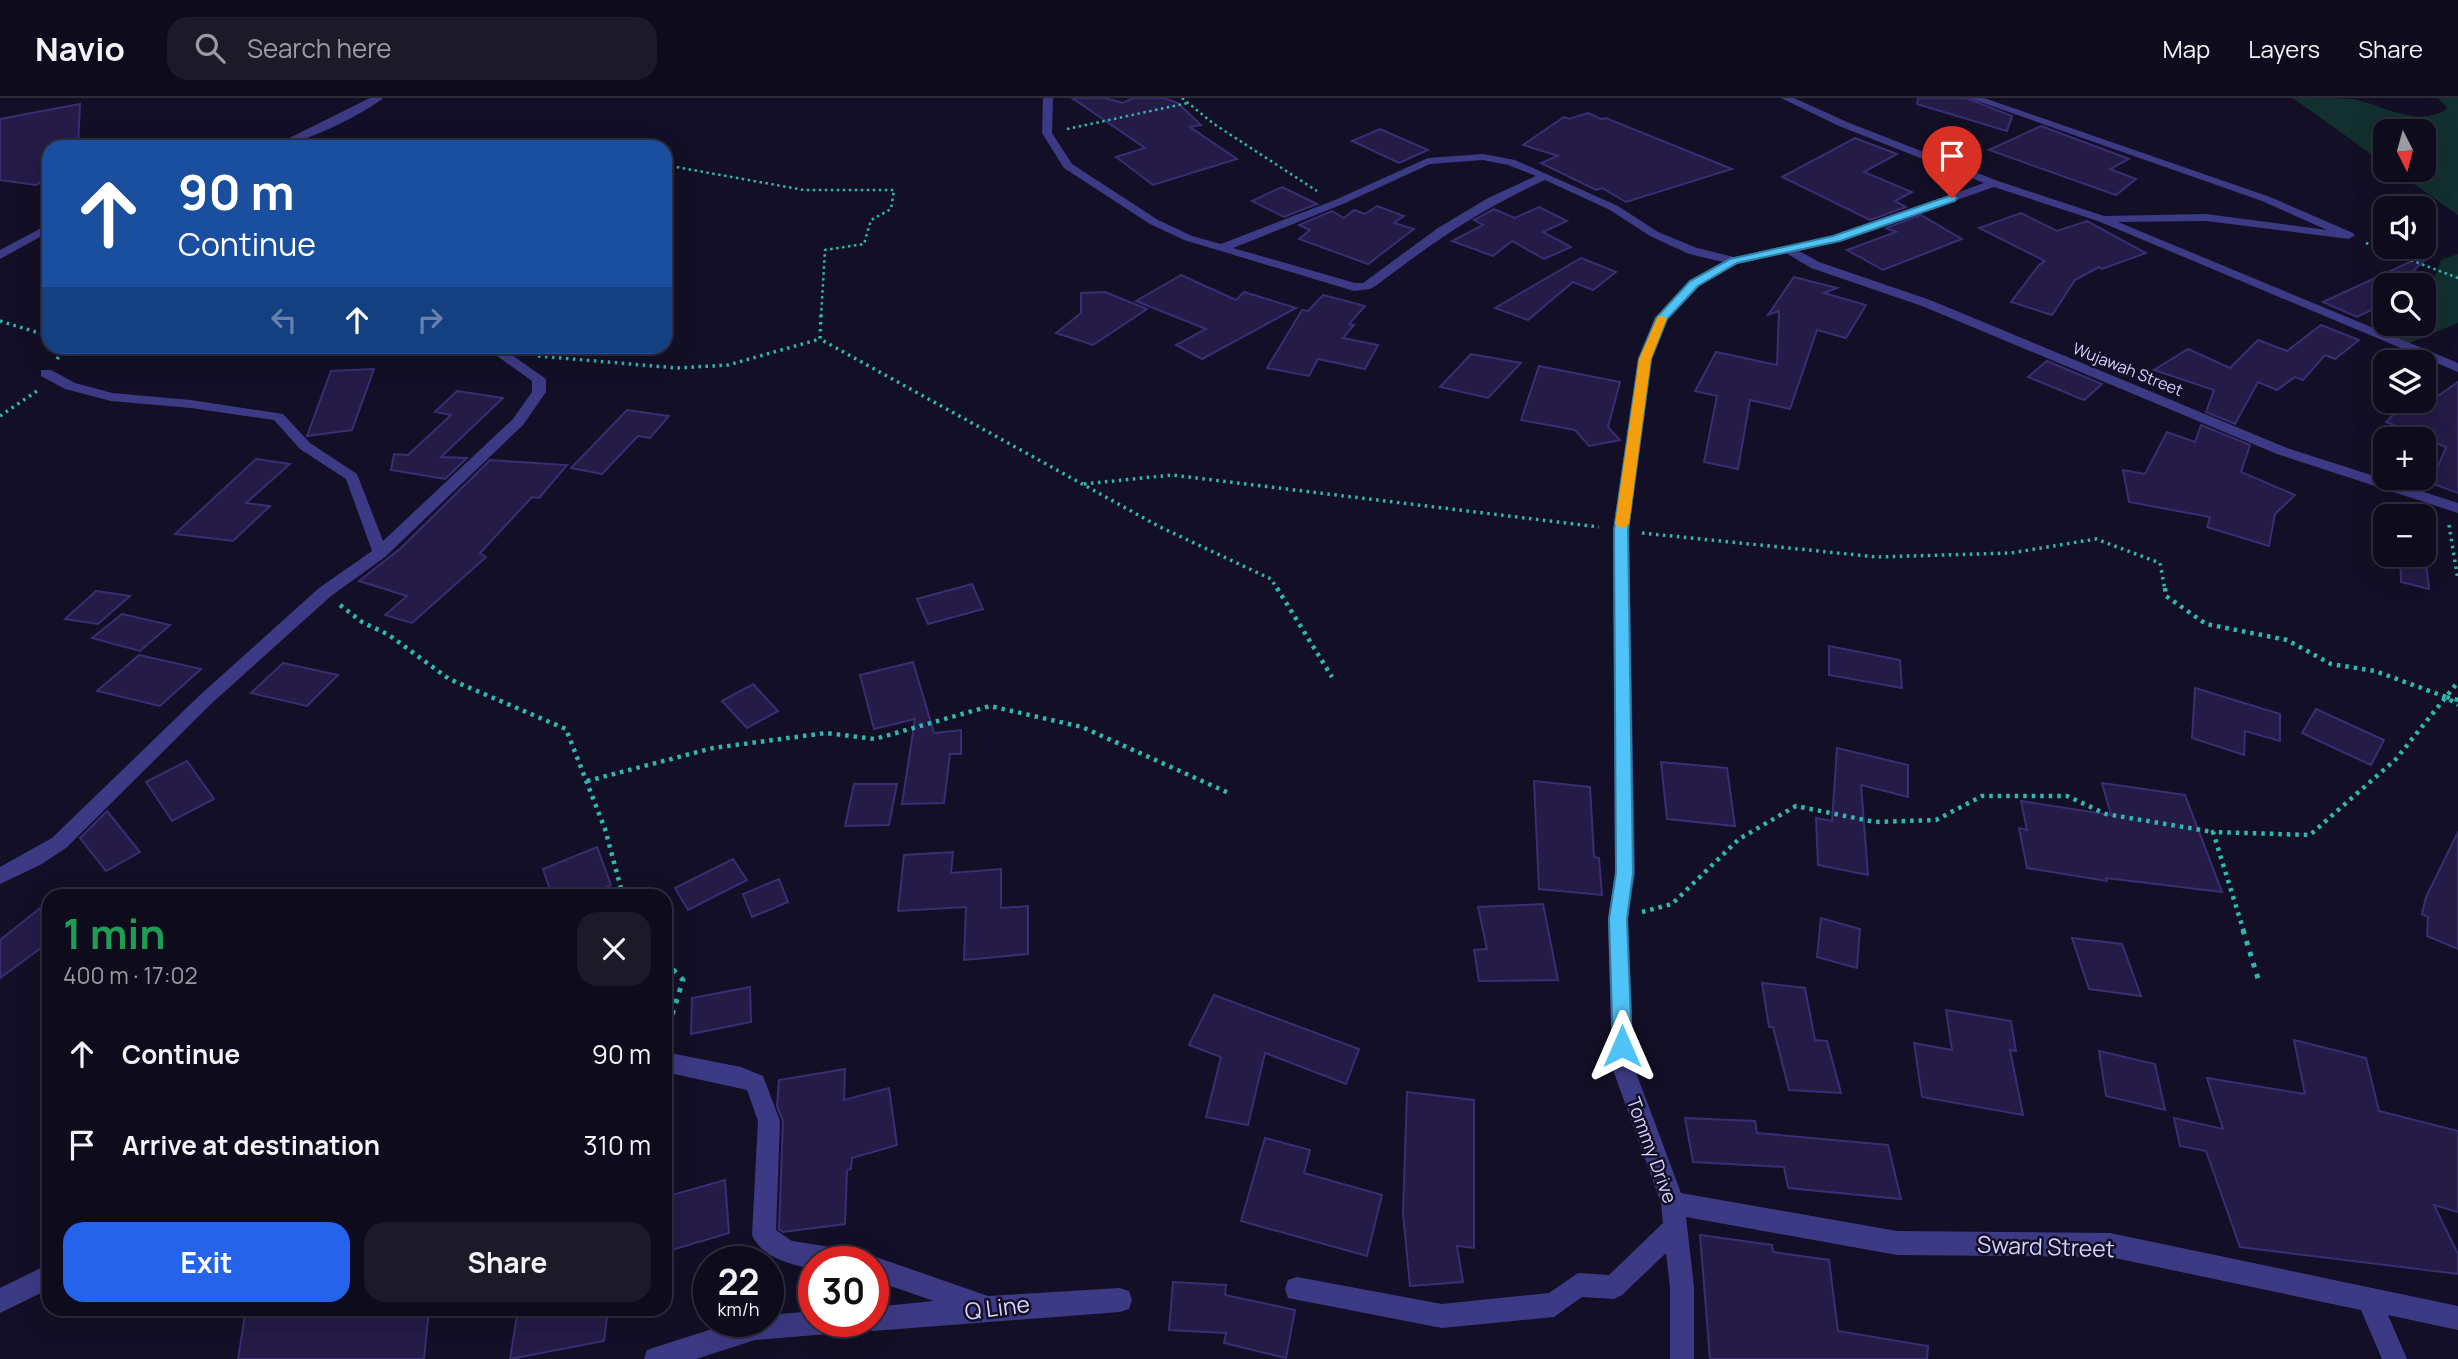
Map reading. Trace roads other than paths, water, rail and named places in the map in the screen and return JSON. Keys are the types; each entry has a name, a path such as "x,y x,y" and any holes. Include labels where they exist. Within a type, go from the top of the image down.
{"street":[{"path":"296,140 378,98"},
{"path":"1048,98 1047,133 1068,166 1154,222 1188,238 1354,287 1366,286 1442,230 1492,200 1545,176"},
{"path":"1786,98 1843,124 1994,183 2102,219 2458,368"},
{"path":"1974,98 2266,199 2349,235 2293,231 2237,221 2143,216 2102,219"},
{"path":"1222,248 1339,202 1428,161 1448,158 1496,159 1545,176 1614,208 1654,234 1693,251 1734,261 1836,239 1994,183"},
{"path":"0,255 42,231"},
{"name":"Wujawah Street","path":"1789,250 1815,265 1926,303 2282,451 2456,508"},
{"name":"Tommy Drive","path":"1682,1359 1682,1287 1673,1203 1623,1067 1618,919 1625,873 1621,530 1645,359 1657,328 1662,318 1694,283 1734,261"},
{"path":"0,876 33,860 59,843 206,699 325,592 380,553 518,422 539,392 539,379 500,354"},
{"path":"46,373 70,386 111,397 228,408 278,417 304,446 352,477 380,553"},
{"path":"672,1063 741,1077 755,1083 769,1121 764,1235 773,1246 798,1253"},
{"name":"Sward Street","path":"1673,1203 1897,1243 2110,1245 2458,1318"},
{"path":"1297,1289 1442,1316 1554,1305 1578,1285 1614,1287 1675,1228"},
{"path":"889,1274 991,1310"},
{"path":"0,1301 42,1280"},
{"name":"Q Line","path":"889,1318 991,1310 1043,1302 1121,1300"},
{"path":"2369,1300 2395,1359"},
{"path":"656,1359 755,1328 798,1324"}]}
